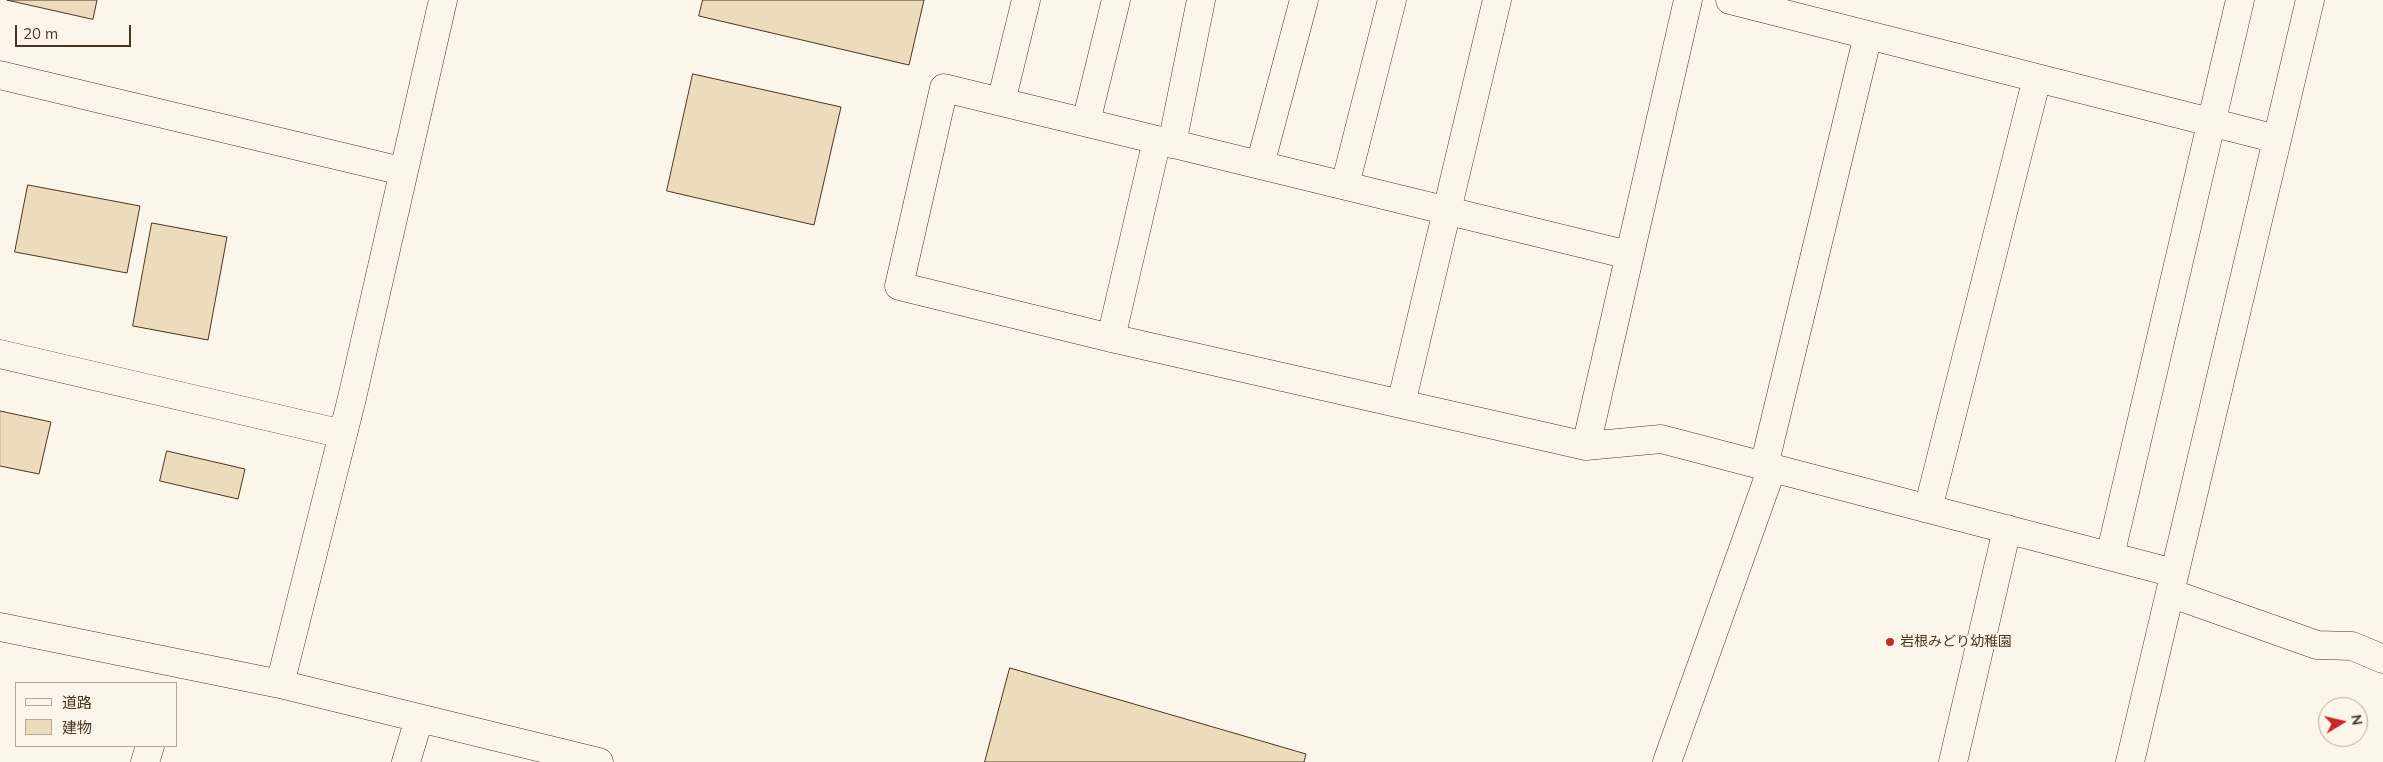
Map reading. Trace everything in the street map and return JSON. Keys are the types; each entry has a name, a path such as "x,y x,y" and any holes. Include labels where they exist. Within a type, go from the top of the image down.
{"street":[{"path":"280,684 343,434 402,170 443,0"},
{"path":"1001,102 1026,0"},
{"path":"1086,122 1116,0"},
{"path":"1111,338 1165,142 1201,0"},
{"path":"1260,165 1304,0"},
{"path":"1345,186 1392,0"},
{"path":"1401,404 1497,0"},
{"path":"1586,446 1688,0"},
{"path":"2110,556 2240,0"},
{"path":"2130,762 2310,0"},
{"path":"1740,1 2278,140"},
{"path":"1667,762 1768,467 1868,35"},
{"path":"0,75 402,170"},
{"path":"1928,509 2037,78"},
{"path":"1629,256 944,88 898,286 1111,338 1586,446 1661,439 2110,556 2317,645 2352,646 2383,658"},
{"path":"0,354 343,434"},
{"path":"1953,762 2007,529"},
{"path":"0,627 171,673 280,684 599,762"},
{"path":"406,762 419,719"},
{"path":"145,762 150,747"}],"building":[{"path":"7,0 97,0 93,19"},
{"path":"703,0 924,0 909,65 699,16"},
{"path":"693,74 841,107 814,225 667,191"},
{"path":"28,185 140,206 127,273 15,252"},
{"path":"152,223 227,237 208,340 133,326"},
{"path":"0,411 51,422 39,474 0,466"},
{"path":"167,451 245,469 238,499 160,481"},
{"path":"1010,668 1306,754 1304,762 985,762"}],"place":[{"name":"岩根みどり幼稚園","path":"1890,642"}]}
